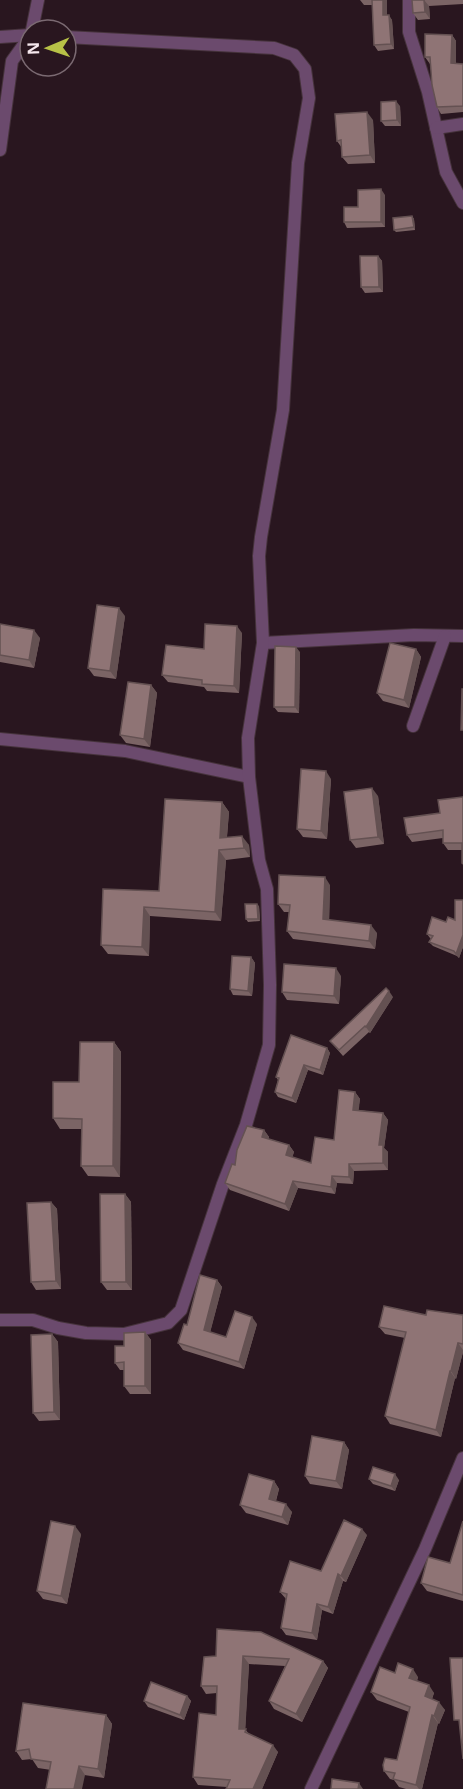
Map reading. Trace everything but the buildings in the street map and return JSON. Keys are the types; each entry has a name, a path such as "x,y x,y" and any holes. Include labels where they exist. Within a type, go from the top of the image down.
{"street":[{"path":"34,18 38,0"},
{"path":"409,0 409,32 428,92 447,172 463,203"},
{"path":"12,61 0,38 18,37"},
{"path":"0,1320 33,1320 58,1328 86,1333 124,1335 168,1323 181,1310 246,1125 269,1045 267,890 260,860 249,777 248,738 263,643 259,556 283,410 298,163 309,98 305,69 294,55 274,48 78,38"},
{"path":"0,150 12,61 18,53"},
{"path":"436,128 463,124"},
{"path":"263,643 414,635 463,636"},
{"path":"413,726 445,636"},
{"path":"0,739 125,751 249,777"},
{"path":"311,1789 425,1549 463,1458"}]}
